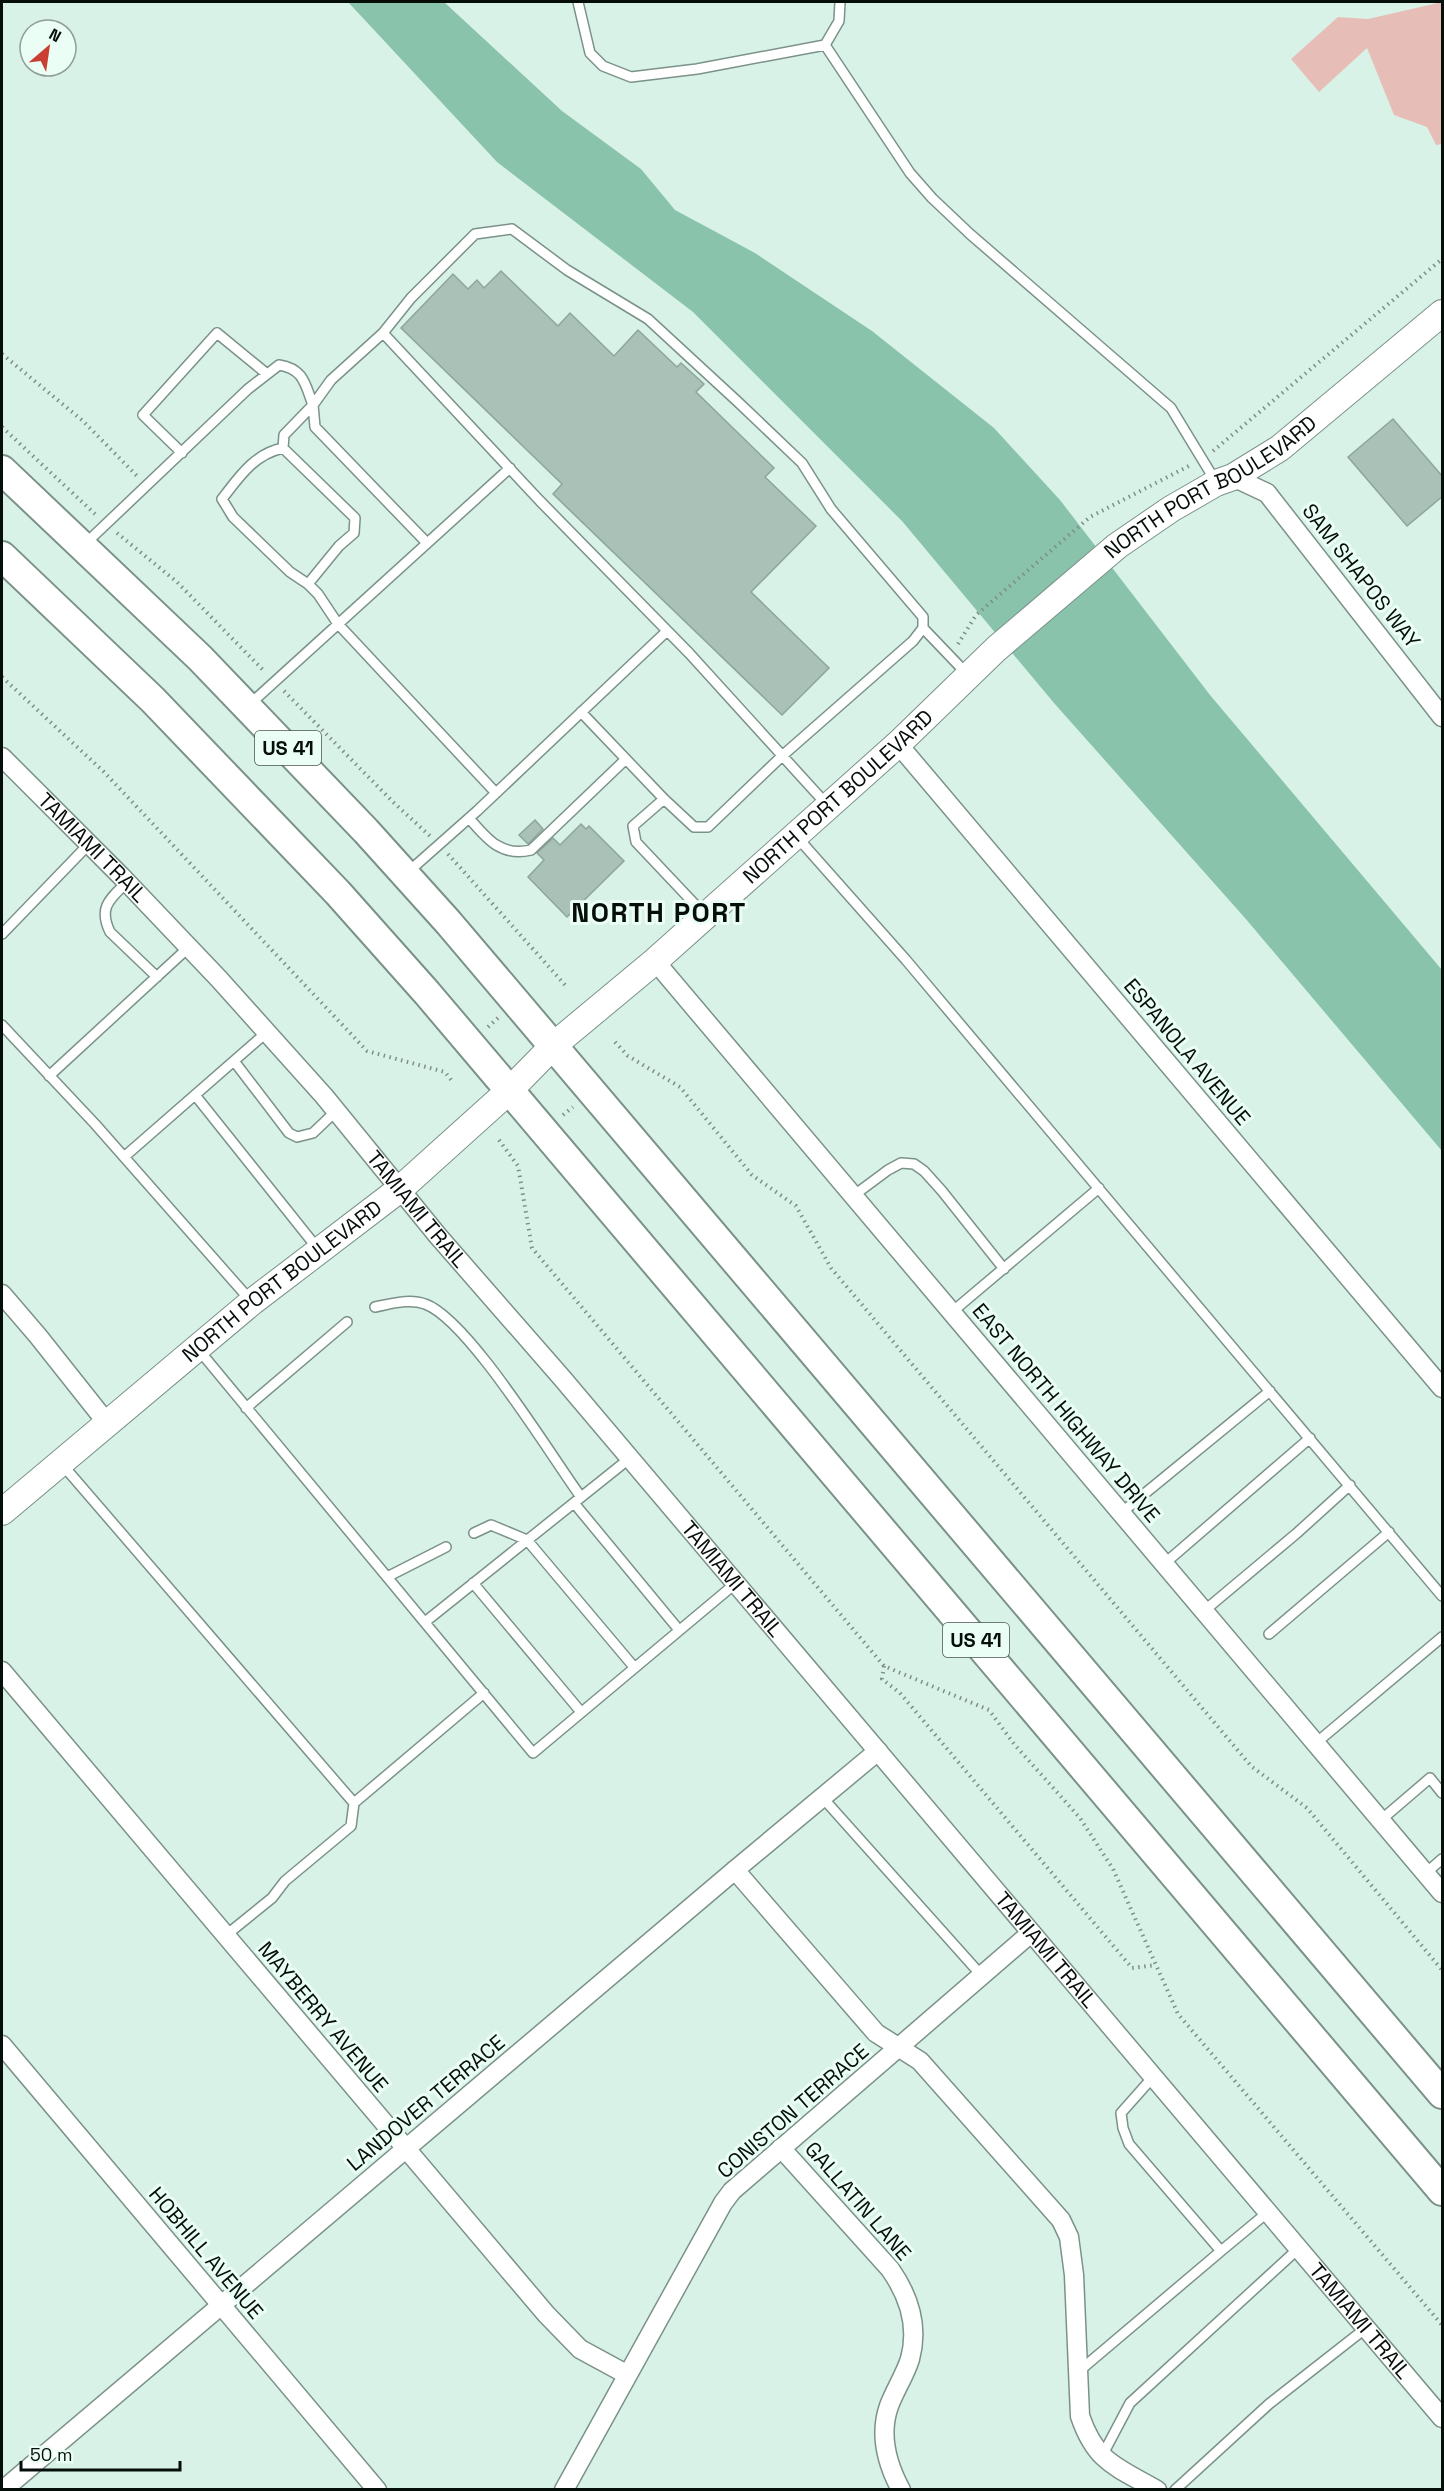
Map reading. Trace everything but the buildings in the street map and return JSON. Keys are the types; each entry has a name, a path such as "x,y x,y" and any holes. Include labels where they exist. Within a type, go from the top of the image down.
{"main road":[{"name":"US 41","path":"2,470 83,545 247,706 406,875 554,1045 1443,2094"},
{"name":"US 41","path":"2,556 153,700 243,792 420,984 1443,2191"}],"street":[{"name":"NORTH PORT BOULEVARD","path":"2,1512 252,1302 400,1189 510,1090 554,1045 655,961 898,744 996,649 1117,546 1171,510 1280,448 1443,313"},
{"name":"SAM SHAPOS WAY","path":"1225,480 1267,493 1443,717"},
{"name":"ESPANOLA AVENUE","path":"898,744 1443,1388"},
{"name":"TAMIAMI TRAIL","path":"2,757 189,947 336,1111 438,1236 630,1458 1443,2418"},
{"name":"EAST NORTH HIGHWAY DRIVE","path":"655,961 1443,1893"},
{"path":"2,1294 107,1423"},
{"name":"MAYBERRY AVENUE","path":"2,1671 406,2150 572,2342 580,2349 626,2374"},
{"name":"LANDOVER TERRACE","path":"3,2490 878,1751"},
{"path":"735,1870 876,2033 920,2061 1061,2220 1069,2237 1074,2275 1080,2416 1088,2438 1110,2464 1157,2490"},
{"name":"CONISTON TERRACE","path":"564,2490 626,2374 732,2191 1031,1933"},
{"name":"HOBHILL AVENUE","path":"2,2045 377,2490"},
{"name":"GALLATIN LANE","path":"781,2148 890,2269 901,2284 909,2301 914,2327 911,2350 889,2406 885,2439 892,2473 901,2490"}],"lane":[{"path":"578,2 590,53 603,66 631,77 697,69 825,45 839,21 840,2"},
{"path":"825,45 910,173 932,198 1171,408 1202,459 1225,480"},
{"path":"283,448 284,435 313,405 331,380 382,333 411,298 475,234 512,229 567,270 648,319 802,464 831,509 923,617 923,628 913,641 782,756 708,827 694,827 581,712"},
{"path":"182,453 143,415 217,333 267,374"},
{"path":"382,333 667,631 828,806"},
{"path":"83,545 248,389 279,365 290,367 302,375 313,405 315,427 427,543"},
{"path":"283,448 356,518 354,533 339,546 308,584"},
{"path":"283,448 269,451 245,470 222,500 233,517 257,541 318,594 338,624 496,793"},
{"path":"247,706 510,468"},
{"path":"923,628 968,675"},
{"path":"406,875 667,631"},
{"path":"469,818 497,847 514,852 531,850 626,759"},
{"path":"664,799 633,826 636,842 705,916"},
{"path":"795,836 906,960 1443,1596"},
{"path":"2,934 89,844"},
{"path":"127,882 106,906 104,912 106,923 110,932 157,977"},
{"path":"49,1076 189,947"},
{"path":"2,1025 124,1157 252,1302"},
{"path":"124,1157 267,1032"},
{"path":"234,1061 289,1133 297,1137 313,1133 336,1111"},
{"path":"195,1095 320,1251"},
{"path":"853,1196 901,1163 914,1164 924,1171 942,1191 1004,1269"},
{"path":"952,1312 1100,1188"},
{"path":"375,1306 412,1301 427,1304 447,1317 492,1369 578,1500 679,1630"},
{"path":"246,1408 347,1322"},
{"path":"197,1348 533,1753 736,1583"},
{"path":"1121,1513 1270,1391"},
{"path":"1164,1564 1310,1438"},
{"path":"425,1622 630,1458"},
{"path":"60,1462 94,1498 354,1803"},
{"path":"1204,1611 1350,1485"},
{"path":"474,1533 491,1525 527,1540 634,1667"},
{"path":"1269,1634 1389,1532"},
{"path":"387,1577 446,1547"},
{"path":"473,1583 581,1712"},
{"path":"1316,1743 1443,1637"},
{"path":"225,1936 272,1898 285,1881 351,1827 354,1803 484,1694"},
{"path":"1381,1820 1430,1778 1443,1793"},
{"path":"822,1797 982,1976"},
{"path":"1426,1873 1443,1859"},
{"path":"1153,2077 1121,2113 1123,2128 1129,2144 1221,2251"},
{"path":"1078,2372 1268,2212"},
{"path":"1102,2456 1130,2403 1299,2248"},
{"path":"1175,2490 1269,2404 1366,2328"}],"path":[{"path":"948,654 956,647 976,615 1090,518 1202,459 1443,259"},
{"path":"2,354 84,421 147,486"},
{"path":"2,427 106,524 177,582 393,802 439,844 566,986"},
{"path":"2,677 104,772 367,1051 446,1072 452,1081"},
{"path":"488,1027 500,1016"},
{"path":"615,1042 628,1056 680,1087 752,1175 796,1206 831,1268 1251,1766 1307,1808 1443,1970"},
{"path":"563,1115 573,1107"},
{"path":"499,1140 518,1166 531,1248 884,1666 989,1710 1014,1744 1080,1818 1113,1869 1178,2014 1443,2325"},
{"path":"884,1666 882,1679 900,1692 1132,1968 1156,1965"}],"shaded area":[{"path":"348,2 444,2 562,111 641,169 675,210 755,253 872,331 994,428 1060,500 1210,695 1442,970 1442,1151 1245,918 1054,703 902,521 693,312 497,162"},
{"path":"1442,2 1442,144 1436,145 1427,127 1394,115 1367,48 1319,92 1291,59 1338,17 1368,19"}],"district":[{"name":"NORTH PORT","path":"659,913"}]}
